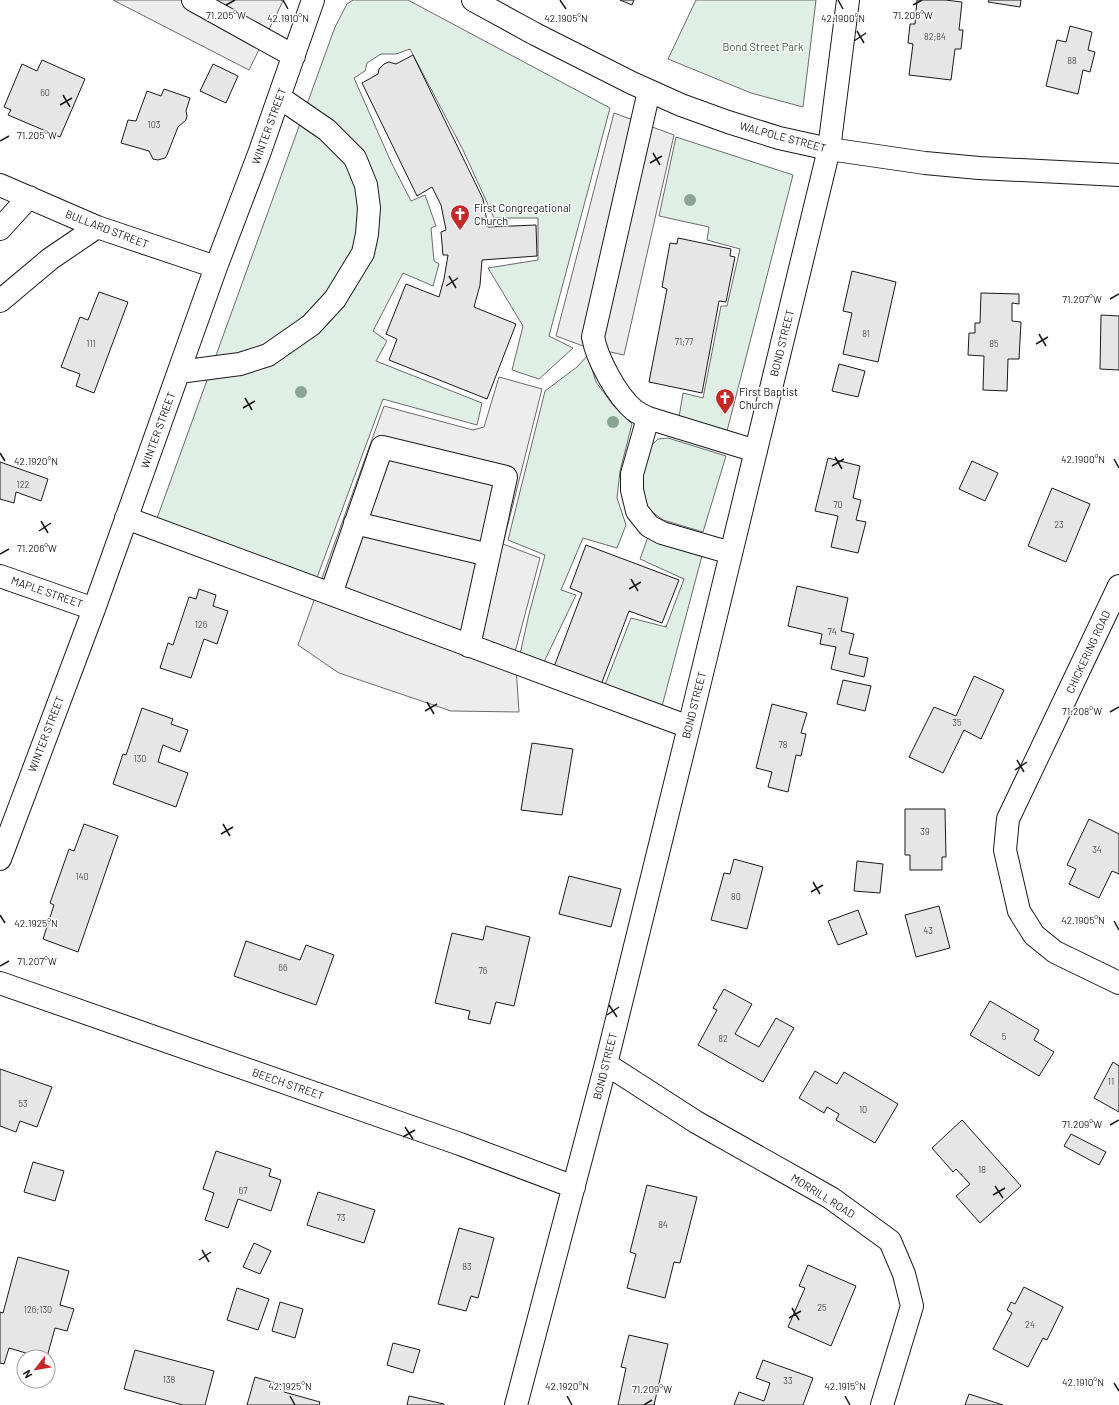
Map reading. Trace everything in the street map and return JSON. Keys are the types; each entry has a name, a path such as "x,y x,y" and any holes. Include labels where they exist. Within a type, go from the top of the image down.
{"street":[{"path":"193,0 294,56"},
{"name":"WINTER STREET","path":"0,859 18,807 94,609 216,267 259,154 313,0"},
{"name":"WALPOLE STREET","path":"474,0 484,7 585,60 649,91 681,105 728,122 779,138 829,149 925,163 979,168 1119,175"},
{"name":"BOND STREET","path":"516,1405 606,1064 829,149 848,0"},
{"path":"649,91 593,337 596,353 619,392 634,410 648,418 756,451"},
{"path":"179,372 240,364 268,355 311,325 334,299 362,253 367,234 369,208 366,185 355,158 327,130 279,97"},
{"name":"BULLARD STREET","path":"0,185 98,227 216,267"},
{"path":"0,229 29,197"},
{"path":"0,301 50,259 98,227"},
{"path":"648,418 632,474 632,490 637,511 649,526 662,533 731,553"},
{"path":"331,594 382,447 506,477 469,646"},
{"path":"126,518 689,727"},
{"path":"355,523 489,555"},
{"name":"MAPLE STREET","path":"0,576 94,609"},
{"name":"CHICKERING ROAD","path":"1119,586 1008,819 1004,850 1019,911 1034,936 1055,952 1119,984"},
{"name":"BEECH STREET","path":"0,983 460,1144 574,1187"},
{"name":"MORRILL ROAD","path":"606,1064 696,1122 831,1198 890,1241 904,1274 912,1306 882,1405"}],"green space":[{"path":"353,0 408,0 610,108 549,336 573,348 539,379 512,370 523,326 488,268 538,260 538,218 494,218 463,150 410,49 396,54 381,54 367,63 365,71 354,78 391,162 411,201 425,195 436,226 431,228 434,261 439,264 433,286 403,273 373,331 387,341 376,361 482,403 477,425 383,399 315,583 156,521 335,27 347,4"},
{"name":"Bond Street Park","path":"696,0 816,0 803,107 751,93 668,59"},
{"path":"676,137 793,175 727,431 679,417 683,393 703,398 721,306 727,306 740,249 707,240 709,227 659,216"},
{"path":"588,355 596,382 613,405 632,424 620,471 617,498 626,525 617,548 583,538 561,590 576,595 544,662 520,654 545,555 508,540 545,391 577,367"},
{"path":"668,438 726,456 703,532 663,520 651,511 641,492 642,474 650,447 658,439"},
{"path":"648,537 703,552 661,710 603,690 631,618 666,627 684,579 640,559"}],"shaded area":[{"path":"113,0 280,0 283,1 249,70"},
{"path":"614,113 674,135 624,355 583,346 556,336"},
{"path":"499,377 542,389 503,544 540,558 515,652 519,712 451,711 339,673 298,645 384,406 473,430 484,427"}],"building":[{"path":"620,0 634,0 632,5"},
{"path":"917,0 945,0 962,2 959,30 963,30 961,49 955,49 951,80 909,75 913,44 908,43 910,24 915,24"},
{"path":"989,0 1021,0 1020,7 988,2"},
{"path":"1070,26 1092,32 1088,50 1095,52 1090,72 1083,70 1078,94 1046,86 1057,40 1066,42"},
{"path":"413,55 483,199 488,227 536,225 537,256 482,260 480,285 474,307 516,324 487,399 389,360 397,339 386,334 406,284 439,297 448,255 443,255 441,232 446,230 441,205 432,187 417,196 362,83 378,74 379,69 384,64 389,62 396,64"},
{"path":"42,60 85,79 60,137 8,115 11,110 4,107 22,64 37,71"},
{"path":"213,64 238,76 226,103 200,91"},
{"path":"164,89 190,98 186,111 186,120 178,127 165,158 158,160 153,159 149,151 121,143 128,120 136,121 147,91 161,96"},
{"path":"678,238 731,249 730,256 735,257 726,302 719,301 702,393 649,382 667,289 662,287 670,243 677,244"},
{"path":"852,271 896,282 878,362 843,354 852,313 843,311"},
{"path":"99,292 128,302 94,393 76,386 80,374 61,367 80,317 88,320"},
{"path":"981,293 1019,294 1019,304 1012,303 1012,321 1021,322 1019,359 1008,359 1007,391 983,390 984,356 968,355 969,333 975,333 975,323 980,323"},
{"path":"1101,315 1119,316 1119,370 1100,369"},
{"path":"839,364 865,371 858,397 832,391"},
{"path":"828,458 860,466 853,498 861,500 856,520 866,522 858,553 831,547 838,516 815,511"},
{"path":"972,461 998,473 985,501 959,489"},
{"path":"0,462 48,479 41,501 16,492 14,503 0,499"},
{"path":"1052,488 1090,504 1066,562 1028,546"},
{"path":"586,545 679,580 662,623 629,611 599,690 552,672 582,593 570,588"},
{"path":"797,586 848,598 841,631 854,634 849,654 868,658 864,677 831,669 836,647 820,644 822,634 788,626"},
{"path":"199,589 216,595 213,606 228,611 217,644 204,639 191,678 160,668 168,643 173,645 189,597 196,599"},
{"path":"974,676 1004,690 981,739 964,730 943,773 909,757 934,707 956,716"},
{"path":"843,680 871,686 865,711 837,704"},
{"path":"772,704 807,713 801,733 806,734 801,756 796,755 788,792 768,787 772,772 756,768"},
{"path":"142,708 173,719 171,724 188,730 180,752 163,745 158,762 188,773 176,807 113,784 123,754 126,755"},
{"path":"532,743 573,749 562,815 521,810"},
{"path":"905,809 945,809 946,857 942,857 942,870 910,870 910,855 905,855"},
{"path":"1089,819 1119,834 1119,874 1112,871 1099,898 1069,884 1076,869 1067,865"},
{"path":"84,824 118,836 78,952 43,939 54,905 50,903 69,849 74,851"},
{"path":"734,859 763,867 747,929 711,920 724,873 730,874"},
{"path":"857,861 883,864 880,893 854,891"},
{"path":"569,876 621,889 611,927 559,914"},
{"path":"939,906 950,948 916,957 905,915"},
{"path":"858,910 867,934 838,945 828,921"},
{"path":"486,926 530,937 514,1006 496,1002 490,1024 468,1019 470,1011 435,1003 452,933 483,940"},
{"path":"246,941 300,960 306,945 334,955 316,1005 234,976"},
{"path":"724,989 752,1004 735,1034 759,1047 776,1018 794,1028 763,1082 698,1045 717,1010 713,1008"},
{"path":"990,1001 1039,1030 1034,1040 1054,1052 1039,1076 970,1035"},
{"path":"1113,1062 1119,1066 1119,1112 1094,1098"},
{"path":"0,1069 52,1087 37,1127 20,1121 16,1132 0,1126"},
{"path":"815,1071 837,1084 844,1072 898,1104 875,1143 836,1120 839,1114 827,1107 824,1113 799,1098"},
{"path":"962,1120 1021,1186 980,1223 956,1196 970,1184 956,1169 953,1172 932,1148"},
{"path":"1071,1134 1106,1152 1099,1165 1064,1146"},
{"path":"216,1151 271,1169 269,1176 281,1180 271,1211 238,1199 228,1228 205,1220 214,1193 203,1189"},
{"path":"33,1162 64,1171 55,1201 24,1192"},
{"path":"647,1185 697,1197 680,1263 674,1262 665,1298 627,1288 636,1254 630,1252"},
{"path":"318,1192 375,1210 364,1243 307,1225"},
{"path":"459,1228 494,1238 478,1298 471,1296 466,1311 438,1304"},
{"path":"254,1243 271,1251 260,1274 243,1267"},
{"path":"18,1257 69,1271 60,1305 74,1309 67,1331 55,1328 49,1349 16,1350 9,1348 4,1364 0,1363 0,1312 3,1313"},
{"path":"808,1265 856,1286 831,1346 788,1327 805,1288 799,1286"},
{"path":"1024,1287 1063,1307 1047,1340 1043,1338 1028,1367 993,1349 1012,1313 1007,1310 1011,1302 1015,1304"},
{"path":"237,1288 269,1299 258,1330 227,1320"},
{"path":"280,1302 303,1309 295,1338 272,1331"},
{"path":"629,1335 668,1344 654,1405 618,1405 626,1368 621,1367"},
{"path":"393,1343 420,1350 413,1373 387,1365"},
{"path":"135,1350 214,1371 205,1405 183,1405 124,1389"},
{"path":"763,1360 813,1378 803,1405 734,1405 739,1392 764,1401 770,1383 756,1378"},
{"path":"255,1377 286,1386 284,1392 320,1402 319,1405 247,1405"},
{"path":"969,1394 1003,1405 965,1405"},
{"path":"409,1396 444,1404 444,1405 407,1405"}],"place":[{"name":"First Congregational Church","path":"460,231"},
{"name":"First Baptist Church","path":"725,415"}]}
